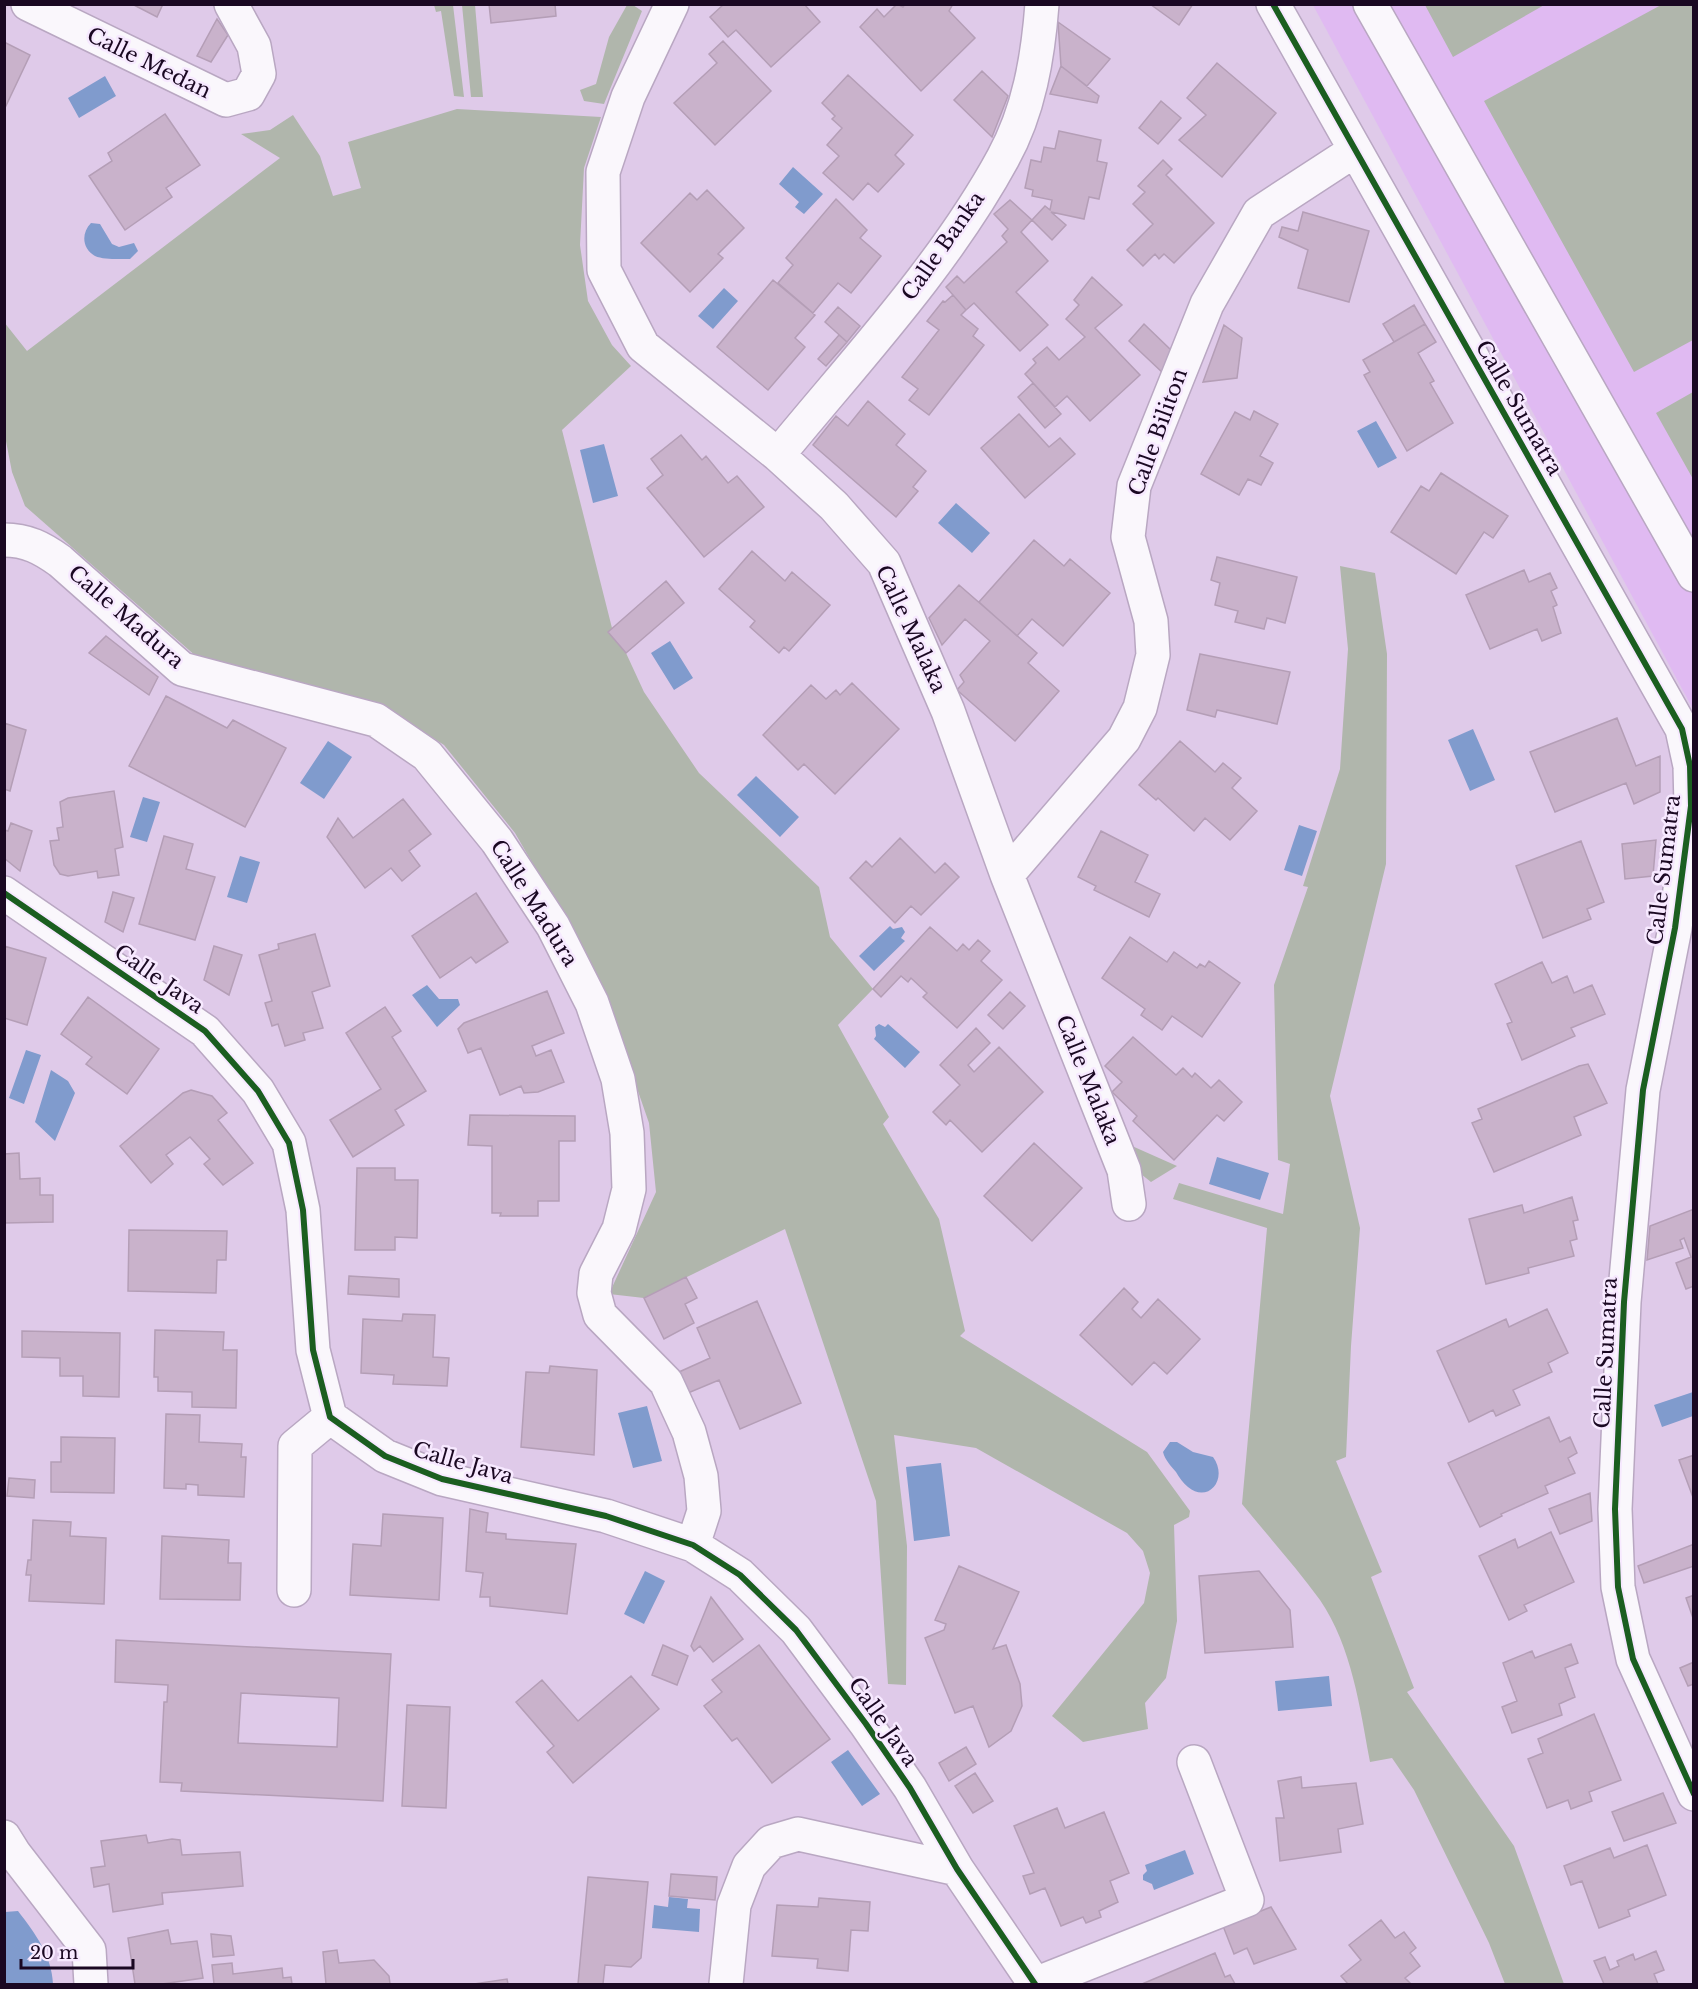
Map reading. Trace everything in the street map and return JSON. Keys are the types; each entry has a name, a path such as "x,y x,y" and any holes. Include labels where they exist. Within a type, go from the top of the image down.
{"street":[{"name":"Calle Medan","path":"28,4 226,100 248,94 260,74 254,46 231,4"},
{"name":"Calle Malaka","path":"672,4 628,97 603,172 604,270 643,346 778,454 834,506 884,563 948,711 1007,874 1124,1170 1130,1204"},
{"name":"Calle Banka","path":"778,454 898,309 957,231 1004,156 1030,86 1038,50 1042,4"},
{"name":"Calle Sumatra","path":"1273,4 1682,729 1690,766 1691,806 1684,928 1643,1090 1624,1302 1615,1509 1618,1587 1633,1659 1694,1794"},
{"path":"1370,4 1694,575"},
{"name":"Calle Biliton","path":"1007,874 1124,739 1140,708 1153,655 1151,621 1128,537 1134,486 1207,304 1259,213 1354,151"},
{"name":"Calle Madura","path":"4,540 20,540 41,548 60,561 182,669 376,720 427,755 497,841 553,926 592,1003 618,1079 627,1133 629,1189 619,1229 596,1274 594,1293 600,1315 666,1382 689,1432 701,1476 704,1511 693,1545"},
{"name":"Calle Java","path":"4,892 205,1031 258,1091 289,1143 303,1210 313,1350 330,1417 385,1456 442,1479 606,1516 693,1545 740,1575 796,1630 873,1733 957,1869 1035,1984"},
{"path":"294,1590 295,1446 330,1417"},
{"path":"1035,1984 1246,1900 1194,1762"},
{"path":"726,1984 734,1905 749,1866 771,1842 798,1834 957,1869"},
{"path":"4,1837 88,1950 91,1984"}],"shaded area":[{"path":"1425,4 1546,4 1453,57 1425,5"},
{"path":"434,5 453,5 464,97 454,96 441,11 436,12"},
{"path":"462,5 475,5 483,97 471,97"},
{"path":"627,5 633,5 642,11 604,104 584,101 580,90 596,84 609,37"},
{"path":"1313,5 1693,5 1693,709"},
{"path":"1661,5 1693,5 1693,340 1634,372 1484,101"},
{"path":"457,109 601,117 584,168 580,245 588,301 612,345 631,366 562,430 612,628 608,632 626,653 644,692 699,773 819,887 830,937 873,989 838,1025 889,1117 883,1124 939,1219 965,1331 960,1336 1147,1452 1190,1511 1189,1517 1174,1525 1177,1621 1166,1678 1145,1703 1148,1729 1083,1742 1052,1716 1144,1603 1150,1573 1143,1551 1127,1533 976,1448 894,1435 907,1546 906,1685 888,1684 876,1501 785,1229 644,1298 609,1294 656,1192 649,1123 623,1048 571,930 515,833 444,745 381,705 198,658 25,506 12,472 5,436 4,322 27,351 280,158 241,134 270,130 293,115 320,156 333,196 361,188 348,142"},
{"path":"1693,392 1693,479 1656,413"},
{"path":"1340,566 1375,573 1387,654 1386,864 1330,1096 1360,1228 1346,1457 1336,1461 1382,1572 1371,1577 1414,1688 1407,1692 1514,1846 1564,1984 1505,1984 1489,1943 1414,1790 1392,1758 1370,1762 1353,1678 1331,1618 1311,1588 1242,1504 1267,1228 1173,1199 1179,1183 1283,1214 1290,1164 1278,1160 1274,985 1308,887 1303,886 1340,769 1348,649"},
{"path":"1132,1146 1177,1166 1151,1182 1136,1170"}],"water":[{"path":"105,76 116,96 79,118 68,98"},
{"path":"793,167 823,194 804,214 795,207 799,202 779,184"},
{"path":"91,223 100,224 112,244 119,247 134,243 138,251 130,259 107,259 95,256 87,249 84,241 84,236"},
{"path":"724,288 738,301 713,329 698,316"},
{"path":"1376,421 1397,458 1378,468 1357,431"},
{"path":"604,444 618,496 593,503 580,450"},
{"path":"956,503 990,533 972,553 938,523"},
{"path":"670,641 693,678 674,690 651,653"},
{"path":"1473,729 1495,780 1470,791 1448,740"},
{"path":"328,741 352,757 324,799 300,783"},
{"path":"756,776 799,817 780,837 737,795"},
{"path":"143,797 160,802 147,842 130,837"},
{"path":"1299,825 1317,831 1302,876 1284,870"},
{"path":"240,856 260,862 247,903 227,897"},
{"path":"890,926 893,929 902,927 905,932 901,938 905,941 874,971 859,956"},
{"path":"427,985 439,999 458,999 460,1005 437,1027 412,995"},
{"path":"879,1024 885,1027 888,1024 920,1052 905,1068 874,1039 875,1027"},
{"path":"26,1050 41,1055 24,1104 9,1098"},
{"path":"51,1070 68,1081 75,1093 55,1141 35,1122"},
{"path":"1217,1157 1269,1173 1260,1200 1209,1184"},
{"path":"1693,1392 1693,1416 1662,1427 1654,1405"},
{"path":"647,1406 662,1461 633,1468 618,1413"},
{"path":"1170,1442 1177,1442 1193,1452 1213,1457 1219,1473 1214,1487 1203,1493 1184,1484 1168,1463 1163,1452"},
{"path":"941,1463 950,1536 914,1541 906,1467"},
{"path":"645,1571 665,1581 644,1624 624,1614"},
{"path":"1329,1676 1332,1706 1278,1711 1275,1681"},
{"path":"848,1750 880,1794 862,1806 831,1762"},
{"path":"1185,1850 1194,1874 1154,1890 1152,1884 1143,1880 1143,1875 1147,1871 1145,1865"},
{"path":"669,1897 688,1899 687,1908 700,1909 699,1932 652,1928 654,1905 668,1907"},
{"path":"18,1911 46,1954 53,1984 5,1984 5,1912"}],"building":[{"path":"132,4 163,4 157,17"},
{"path":"489,4 555,4 556,16 491,23"},
{"path":"724,4 804,4 820,22 771,67 736,30 728,37 710,17"},
{"path":"897,4 903,7 905,4 953,4 949,11 975,38 921,91 860,27 877,9 884,17"},
{"path":"1150,4 1193,4 1179,25"},
{"path":"217,19 228,35 211,62 197,56"},
{"path":"1058,22 1110,59 1087,86 1061,66"},
{"path":"723,41 771,91 715,145 674,103 717,63 709,54"},
{"path":"4,42 30,55 4,110"},
{"path":"1217,63 1276,113 1222,177 1179,140 1206,115 1187,98"},
{"path":"1061,66 1099,96 1097,103 1050,94"},
{"path":"982,71 1008,96 992,137 954,100"},
{"path":"848,75 913,135 895,155 904,164 878,192 868,183 853,200 823,173 839,156 827,145 842,128 832,119 835,116 822,103"},
{"path":"1161,101 1181,118 1158,144 1139,128"},
{"path":"165,114 200,165 166,188 172,197 125,230 89,176 112,161 108,153"},
{"path":"1059,131 1101,140 1097,161 1107,163 1099,199 1089,197 1084,219 1051,212 1066,225 1052,240 1032,220 1045,206 1050,210 1052,200 1032,196 1033,190 1025,188 1031,160 1041,162 1044,147 1055,149"},
{"path":"1163,160 1172,169 1166,175 1214,223 1174,263 1164,254 1159,259 1155,254 1143,266 1127,250 1153,224 1133,204 1145,192 1138,186"},
{"path":"707,190 744,228 718,254 723,258 690,292 641,243 690,193 697,200"},
{"path":"836,199 867,230 860,238 881,256 851,293 838,283 813,313 778,283 793,265 786,258"},
{"path":"1010,200 1032,220 1021,232 1048,261 1016,292 1048,325 1020,351 974,303 966,310 946,287 957,276 964,283 1007,242 1002,236 1008,229 994,214"},
{"path":"1303,212 1369,231 1349,302 1298,288 1308,250 1279,237 1282,227 1298,231"},
{"path":"1092,277 1122,305 1095,328 1140,375 1090,421 1067,396 1055,407 1025,374 1036,363 1033,359 1047,347 1059,360 1085,337 1066,319 1079,305 1074,300"},
{"path":"773,280 815,315 795,338 805,347 768,390 717,347"},
{"path":"953,295 966,310 961,315 978,329 973,336 984,345 929,415 909,400 918,389 902,377 939,330 927,321 943,301 945,302"},
{"path":"1414,305 1425,324 1394,342 1383,324"},
{"path":"838,307 860,326 847,342 825,322"},
{"path":"1144,324 1173,352 1164,374 1129,341"},
{"path":"1425,324 1436,342 1418,353 1434,381 1430,383 1453,423 1407,451 1364,375 1370,372 1363,360"},
{"path":"1224,325 1242,338 1237,378 1203,382"},
{"path":"839,335 847,342 826,366 818,359"},
{"path":"1033,383 1061,414 1045,428 1018,397"},
{"path":"868,401 905,434 896,445 926,471 913,487 918,491 896,517 813,445 836,416 848,426"},
{"path":"1254,411 1278,424 1260,456 1273,463 1261,485 1248,479 1239,495 1201,474 1235,412 1250,420"},
{"path":"1019,414 1049,447 1060,438 1075,454 1025,498 981,448"},
{"path":"681,435 702,460 706,456 728,483 737,476 764,507 704,557 647,488 663,475 651,459"},
{"path":"1441,473 1508,516 1493,538 1484,532 1456,574 1391,532 1421,486 1429,491"},
{"path":"1034,540 1064,566 1070,559 1110,593 1063,646 1032,619 1017,636 979,602"},
{"path":"752,551 785,581 792,572 830,605 789,651 784,647 779,653 750,627 755,621 719,589"},
{"path":"1217,557 1297,577 1285,623 1267,618 1264,629 1235,622 1238,611 1215,605 1220,583 1211,580"},
{"path":"1524,570 1529,582 1550,573 1557,588 1551,591 1557,605 1553,607 1561,633 1542,641 1537,629 1490,649 1466,595"},
{"path":"666,581 684,603 626,653 608,632"},
{"path":"959,585 1037,653 1028,663 1059,691 1015,741 957,690 964,682 960,675 990,641 965,619 942,645 929,618"},
{"path":"106,636 158,677 149,695 89,653"},
{"path":"1200,654 1290,672 1277,724 1217,710 1215,717 1187,710"},
{"path":"852,683 899,729 835,794 804,764 798,770 763,735 811,685 826,699 836,690 840,695"},
{"path":"166,696 227,728 233,720 286,748 245,827 129,766"},
{"path":"1617,718 1636,766 1660,756 1660,792 1634,804 1626,783 1555,812 1530,752"},
{"path":"4,723 26,730 10,791 4,789"},
{"path":"1180,741 1215,772 1223,763 1241,778 1232,788 1257,811 1230,840 1205,818 1194,831 1158,798 1156,800 1139,785"},
{"path":"114,791 123,847 115,849 119,875 98,878 97,871 68,876 60,874 54,865 50,841 59,840 57,828 63,827 60,802 68,798"},
{"path":"403,799 431,834 409,851 420,866 402,881 391,868 365,888 327,837 338,818 353,838"},
{"path":"11,823 32,831 20,871 4,858 4,830 8,831"},
{"path":"1101,831 1148,855 1135,882 1160,894 1149,917 1094,890 1096,886 1078,877"},
{"path":"164,836 193,844 186,869 215,877 195,940 139,924"},
{"path":"900,838 935,873 945,863 959,877 921,915 911,906 895,923 850,878 866,861 872,867"},
{"path":"1656,840 1653,876 1625,879 1622,844"},
{"path":"1581,841 1604,902 1587,909 1591,919 1543,938 1516,866"},
{"path":"113,892 134,898 123,932 105,922"},
{"path":"476,893 508,942 476,963 471,957 440,978 412,936"},
{"path":"930,927 957,951 963,944 969,950 978,940 990,951 981,961 1002,980 957,1028 923,997 927,993 911,978 908,982 901,976 881,997 873,989"},
{"path":"315,934 330,986 312,992 323,1028 303,1033 305,1040 285,1046 278,1024 272,1026 265,1003 272,1001 259,955 279,949 278,944"},
{"path":"1130,937 1167,962 1174,952 1197,968 1200,964 1205,967 1209,961 1240,983 1202,1037 1172,1016 1162,1030 1141,1015 1145,1009 1102,978"},
{"path":"4,946 46,958 27,1025 4,1018"},
{"path":"214,946 242,955 229,995 204,980"},
{"path":"1542,962 1552,983 1567,976 1574,993 1592,985 1605,1014 1571,1028 1575,1036 1522,1060 1507,1024 1512,1022 1495,984"},
{"path":"547,991 564,1033 532,1046 536,1056 551,1050 564,1082 538,1092 524,1093 521,1086 500,1095 481,1048 468,1053 458,1029 464,1023"},
{"path":"1010,992 1025,1006 1003,1029 988,1015"},
{"path":"88,997 159,1049 127,1094 86,1064 92,1057 61,1034"},
{"path":"385,1007 401,1031 392,1037 426,1091 395,1110 404,1125 353,1157 330,1120 381,1089 346,1033"},
{"path":"976,1028 990,1043 968,1065 974,1072 999,1047 1043,1092 982,1152 950,1120 946,1125 933,1112 960,1085 940,1065"},
{"path":"1133,1037 1176,1075 1183,1068 1192,1077 1195,1073 1211,1088 1219,1080 1242,1102 1224,1121 1217,1115 1174,1160 1133,1121 1137,1116 1112,1092 1122,1082 1105,1066"},
{"path":"1588,1064 1607,1103 1574,1117 1581,1135 1494,1172 1472,1123 1482,1119 1478,1109"},
{"path":"191,1090 212,1096 227,1113 218,1120 253,1163 223,1185 204,1164 210,1159 190,1137 166,1155 173,1164 151,1183 120,1146 183,1093"},
{"path":"470,1115 575,1116 575,1141 559,1141 559,1201 538,1201 538,1216 500,1216 501,1213 492,1213 492,1146 468,1145"},
{"path":"1034,1143 1082,1188 1032,1241 984,1196"},
{"path":"19,1153 20,1179 40,1178 40,1195 53,1195 53,1222 4,1223 4,1154"},
{"path":"357,1168 395,1168 395,1180 418,1180 417,1238 395,1237 395,1250 355,1250"},
{"path":"1572,1197 1578,1220 1573,1221 1577,1239 1570,1241 1574,1256 1528,1268 1529,1273 1486,1284 1469,1219 1522,1205 1524,1213"},
{"path":"1694,1209 1694,1286 1686,1289 1676,1263 1691,1257 1684,1238 1680,1240 1683,1248 1647,1260 1650,1226"},
{"path":"129,1230 227,1231 226,1260 217,1260 216,1293 128,1291"},
{"path":"349,1276 399,1279 399,1297 348,1294"},
{"path":"686,1277 697,1298 685,1304 694,1323 664,1339 644,1298"},
{"path":"1124,1288 1138,1302 1132,1309 1141,1318 1158,1299 1200,1339 1167,1374 1154,1362 1132,1385 1080,1335"},
{"path":"757,1301 801,1403 740,1429 719,1380 688,1393 679,1372 710,1358 697,1328"},
{"path":"1547,1309 1568,1353 1548,1363 1552,1372 1513,1390 1520,1405 1496,1416 1493,1410 1469,1422 1437,1351 1506,1319 1509,1327"},
{"path":"403,1314 435,1315 433,1357 449,1358 447,1386 393,1384 394,1375 361,1373 363,1319 402,1321"},
{"path":"155,1330 224,1332 223,1350 237,1350 236,1408 192,1407 192,1392 158,1391 158,1377 154,1377"},
{"path":"22,1331 120,1333 119,1397 83,1396 83,1376 60,1376 60,1358 22,1357"},
{"path":"550,1366 597,1370 594,1455 521,1447 526,1372 549,1373"},
{"path":"166,1414 200,1415 199,1442 242,1444 241,1457 246,1457 244,1497 198,1495 198,1485 186,1484 186,1489 164,1488"},
{"path":"1549,1417 1560,1442 1570,1437 1577,1453 1568,1458 1575,1473 1545,1486 1548,1493 1501,1514 1502,1516 1480,1527 1448,1463"},
{"path":"61,1437 115,1438 114,1493 51,1492 51,1462 61,1462"},
{"path":"1694,1455 1694,1500 1679,1460"},
{"path":"9,1478 35,1480 34,1498 7,1496"},
{"path":"1590,1493 1592,1521 1560,1534 1549,1509"},
{"path":"470,1509 488,1513 486,1532 506,1534 506,1539 576,1544 567,1614 490,1606 490,1597 480,1597 483,1573 466,1571"},
{"path":"383,1514 443,1518 439,1600 350,1595 353,1544 381,1546"},
{"path":"33,1520 71,1522 70,1536 106,1538 104,1604 29,1601 31,1575 26,1575 28,1560 31,1560"},
{"path":"1551,1532 1574,1582 1524,1605 1527,1611 1509,1620 1479,1556 1515,1539 1518,1548"},
{"path":"162,1536 229,1540 228,1563 241,1563 240,1600 160,1599"},
{"path":"1694,1544 1694,1566 1644,1583 1638,1566"},
{"path":"959,1566 1019,1592 993,1649 1006,1645 1020,1684 1022,1706 1011,1731 989,1747 973,1706 955,1713 925,1638 944,1630 946,1624 935,1620"},
{"path":"1259,1571 1290,1610 1293,1647 1205,1653 1199,1576"},
{"path":"1694,1595 1694,1621 1686,1598"},
{"path":"711,1597 743,1639 713,1662 700,1646 694,1651 691,1646"},
{"path":"116,1640 391,1654 383,1801 181,1791 182,1783 160,1782 164,1702 167,1702 168,1685 115,1682","holes":["241,1693 339,1698 337,1747 238,1743"]},
{"path":"1571,1644 1578,1663 1565,1668 1575,1697 1559,1704 1562,1715 1512,1733 1502,1707 1517,1701 1503,1663 1532,1651 1535,1658"},
{"path":"663,1645 688,1656 677,1685 652,1675"},
{"path":"759,1645 830,1739 772,1783 737,1738 732,1741 704,1706 722,1692 712,1680"},
{"path":"1694,1662 1694,1684 1688,1686 1680,1668"},
{"path":"631,1676 659,1709 573,1783 547,1752 554,1746 516,1702 542,1680 578,1721"},
{"path":"407,1705 450,1707 446,1808 402,1806"},
{"path":"1594,1714 1621,1780 1589,1792 1592,1801 1571,1809 1568,1800 1547,1808 1528,1759 1543,1753 1538,1739"},
{"path":"966,1747 976,1764 949,1781 939,1763"},
{"path":"975,1773 993,1801 973,1813 955,1786"},
{"path":"1301,1777 1302,1788 1356,1783 1363,1824 1338,1829 1341,1852 1280,1861 1276,1818 1284,1818 1278,1781"},
{"path":"1663,1793 1676,1823 1624,1841 1612,1812"},
{"path":"1057,1808 1065,1828 1104,1812 1129,1873 1110,1881 1118,1902 1099,1911 1101,1917 1086,1923 1083,1917 1061,1926 1045,1888 1030,1894 1023,1876 1034,1873 1014,1826"},
{"path":"146,1835 148,1843 180,1840 182,1855 240,1852 243,1886 162,1893 163,1904 113,1912 109,1884 94,1887 91,1868 105,1866 101,1841"},
{"path":"1647,1845 1666,1895 1628,1910 1630,1916 1599,1928 1582,1881 1571,1885 1564,1866 1610,1848 1614,1858"},
{"path":"671,1874 717,1877 715,1900 669,1896"},
{"path":"588,1877 648,1882 641,1958 631,1967 605,1965 603,1984 578,1984"},
{"path":"819,1898 870,1902 868,1931 851,1930 848,1971 817,1968 818,1959 772,1956 777,1905 818,1907"},
{"path":"1271,1907 1296,1949 1254,1964 1247,1948 1234,1954 1223,1926"},
{"path":"1381,1920 1395,1938 1404,1932 1416,1948 1410,1953 1420,1966 1405,1978 1411,1984 1348,1984 1341,1976 1361,1960 1349,1945"},
{"path":"168,1930 171,1944 197,1941 203,1978 162,1984 135,1984 128,1938"},
{"path":"211,1934 231,1936 234,1955 213,1957"},
{"path":"337,1950 339,1963 374,1960 389,1976 390,1984 326,1984 323,1952"},
{"path":"1656,1951 1664,1970 1654,1974 1658,1984 1604,1984 1594,1961 1605,1957 1610,1970 1619,1966 1617,1961 1633,1954 1635,1960"},
{"path":"1215,1953 1225,1977 1230,1975 1235,1984 1142,1984"},
{"path":"232,1963 233,1974 282,1968 283,1978 291,1977 292,1984 214,1984 212,1965"},
{"path":"507,1979 508,1984 474,1984"}],"cycle path":[{"path":"1273,4 1682,729 1690,766 1691,806 1675,928 1643,1090 1624,1302 1615,1509 1618,1587 1633,1659 1694,1794"},
{"path":"4,893 205,1031 258,1091 289,1143 303,1210 313,1350 330,1417 385,1456 442,1479 606,1516 693,1545 740,1575 796,1630 866,1724 910,1788 957,1869 1035,1984"}]}
